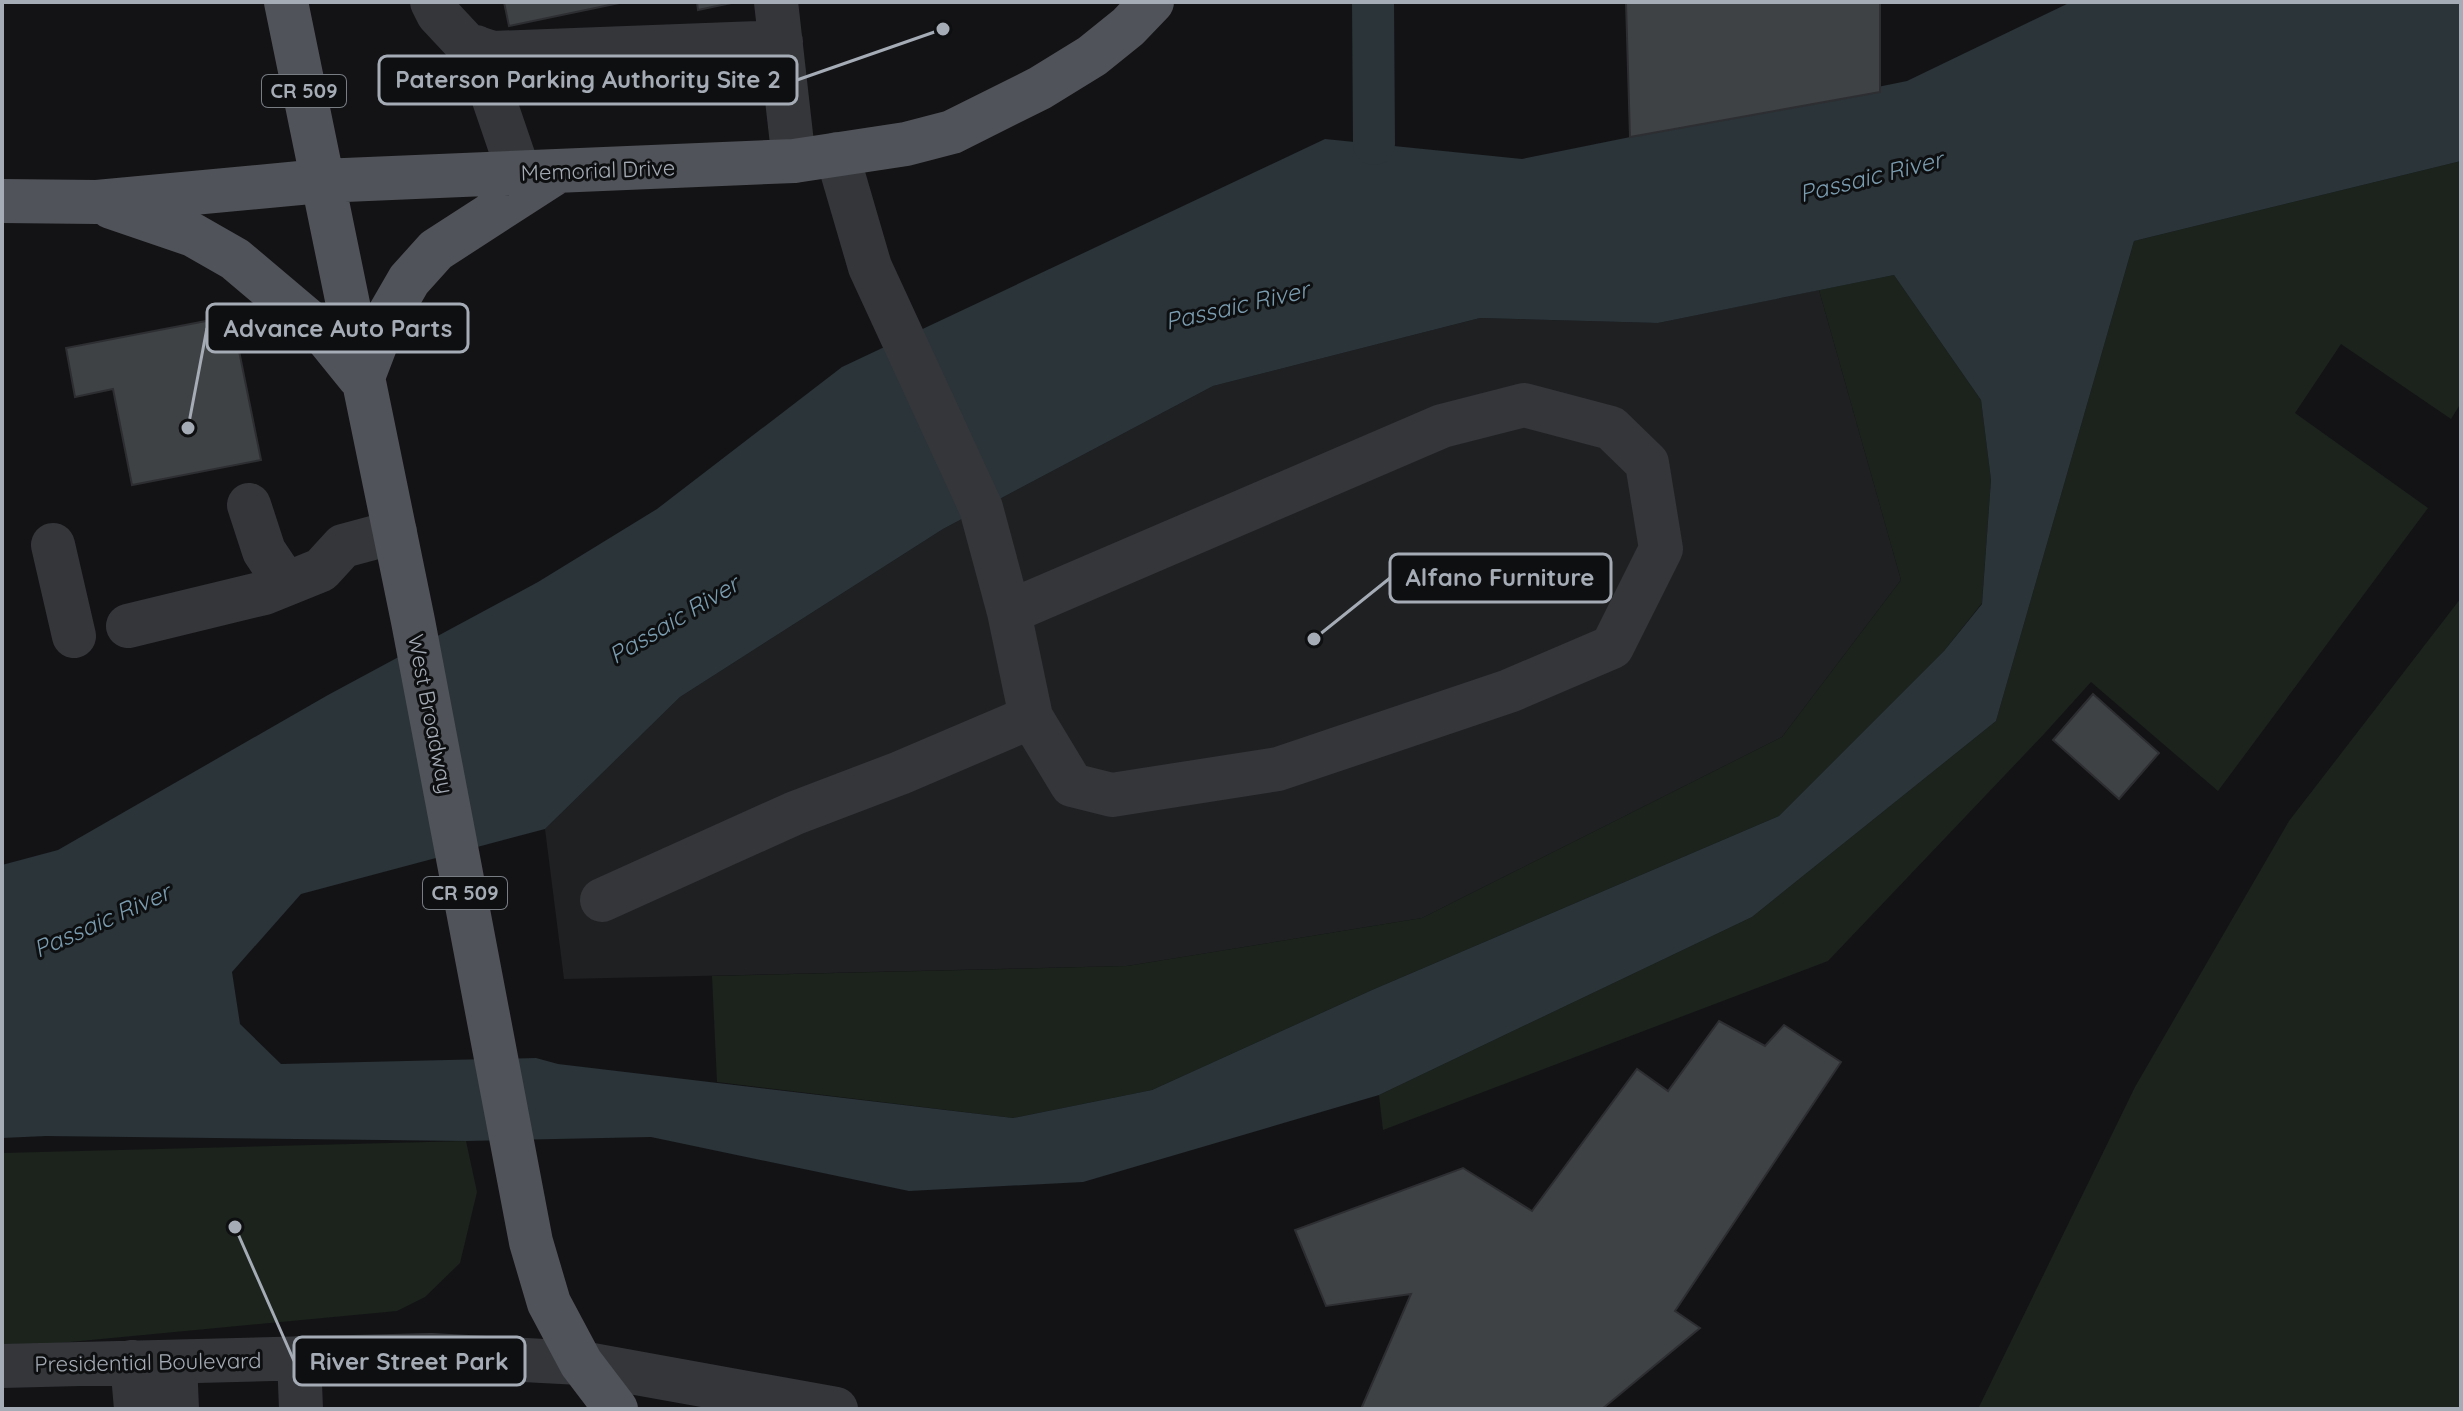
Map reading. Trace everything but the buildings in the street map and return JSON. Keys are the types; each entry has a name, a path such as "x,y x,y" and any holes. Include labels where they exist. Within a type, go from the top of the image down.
{"main road":[{"name":"West Broadway","path":"286,2 413,621 531,1242 549,1303 581,1363 616,1409"},
{"name":"Memorial Drive","path":"2,201 97,202 321,181 794,161 906,144 952,132 1000,109 1092,56 1128,27 1152,2"},
{"path":"97,202 193,235 235,259 325,335 362,380 383,325 409,280 436,250 538,173"}],"street":[{"path":"432,2 438,14 466,44 493,53 778,22 794,161"},
{"path":"476,47 538,173"},
{"path":"837,154 870,267 981,508 1009,612 1031,717 1072,785 1112,795 1278,769 1509,691 1612,647 1661,549 1647,463 1611,428 1524,405 1442,426 1009,612"},
{"path":"249,505 264,551 286,584"},
{"path":"128,626 264,593 321,570 343,546 395,532"},
{"path":"53,545 74,636"},
{"path":"602,900 795,813 900,773 1031,717"},
{"name":"Presidential Boulevard","path":"2,1366 431,1355 581,1363 836,1409"},
{"path":"299,1358 301,1409"},
{"path":"132,1362 136,1409"},
{"path":"175,1362 177,1409"}],"shaded area":[{"path":"2461,161 2461,403 2451,419 2341,344 2295,413 2428,508 2218,791 2091,682 1828,961 1383,1130 1379,1095 1752,917 1996,721 2134,241"},
{"path":"1894,275 1981,400 1991,480 1982,603 1944,651 1779,816 1372,990 1152,1090 1013,1118 717,1082 712,976 1127,966 1422,918 1782,737 1901,580 1819,290"},
{"path":"1819,290 1901,580 1782,737 1422,918 1127,966 564,979 545,829 680,697 943,529 1213,386 1480,318 1658,323"},
{"path":"2461,598 2461,1409 1978,1409 2135,1087 2289,821"},
{"path":"466,1141 477,1192 460,1263 425,1297 397,1311 2,1346 2,1153"}],"water":[{"name":"Passaic River","path":"2071,2 2461,2 2461,161 2134,241 1996,721 1752,917 1379,1095 1083,1182 909,1191 651,1137 466,1141 2,1138 2,865 58,850 328,695 538,582 657,509 842,367 1325,139 1522,159 1907,81","holes":["1894,275 1981,400 1991,480 1982,604 1944,651 1779,816 1372,990 1152,1090 1013,1118 558,1064 536,1058 281,1064 240,1024 232,972 301,894 545,829 680,697 943,529 1213,386 1480,318 1658,323"]}],"waterway":[{"path":"1373,2 1374,144"}],"place":[{"name":"Paterson Parking Authority Site 2","path":"943,29"},
{"name":"Advance Auto Parts","path":"188,428"},
{"name":"Alfano Furniture","path":"1314,639"},
{"name":"River Street Park","path":"235,1227"}]}
